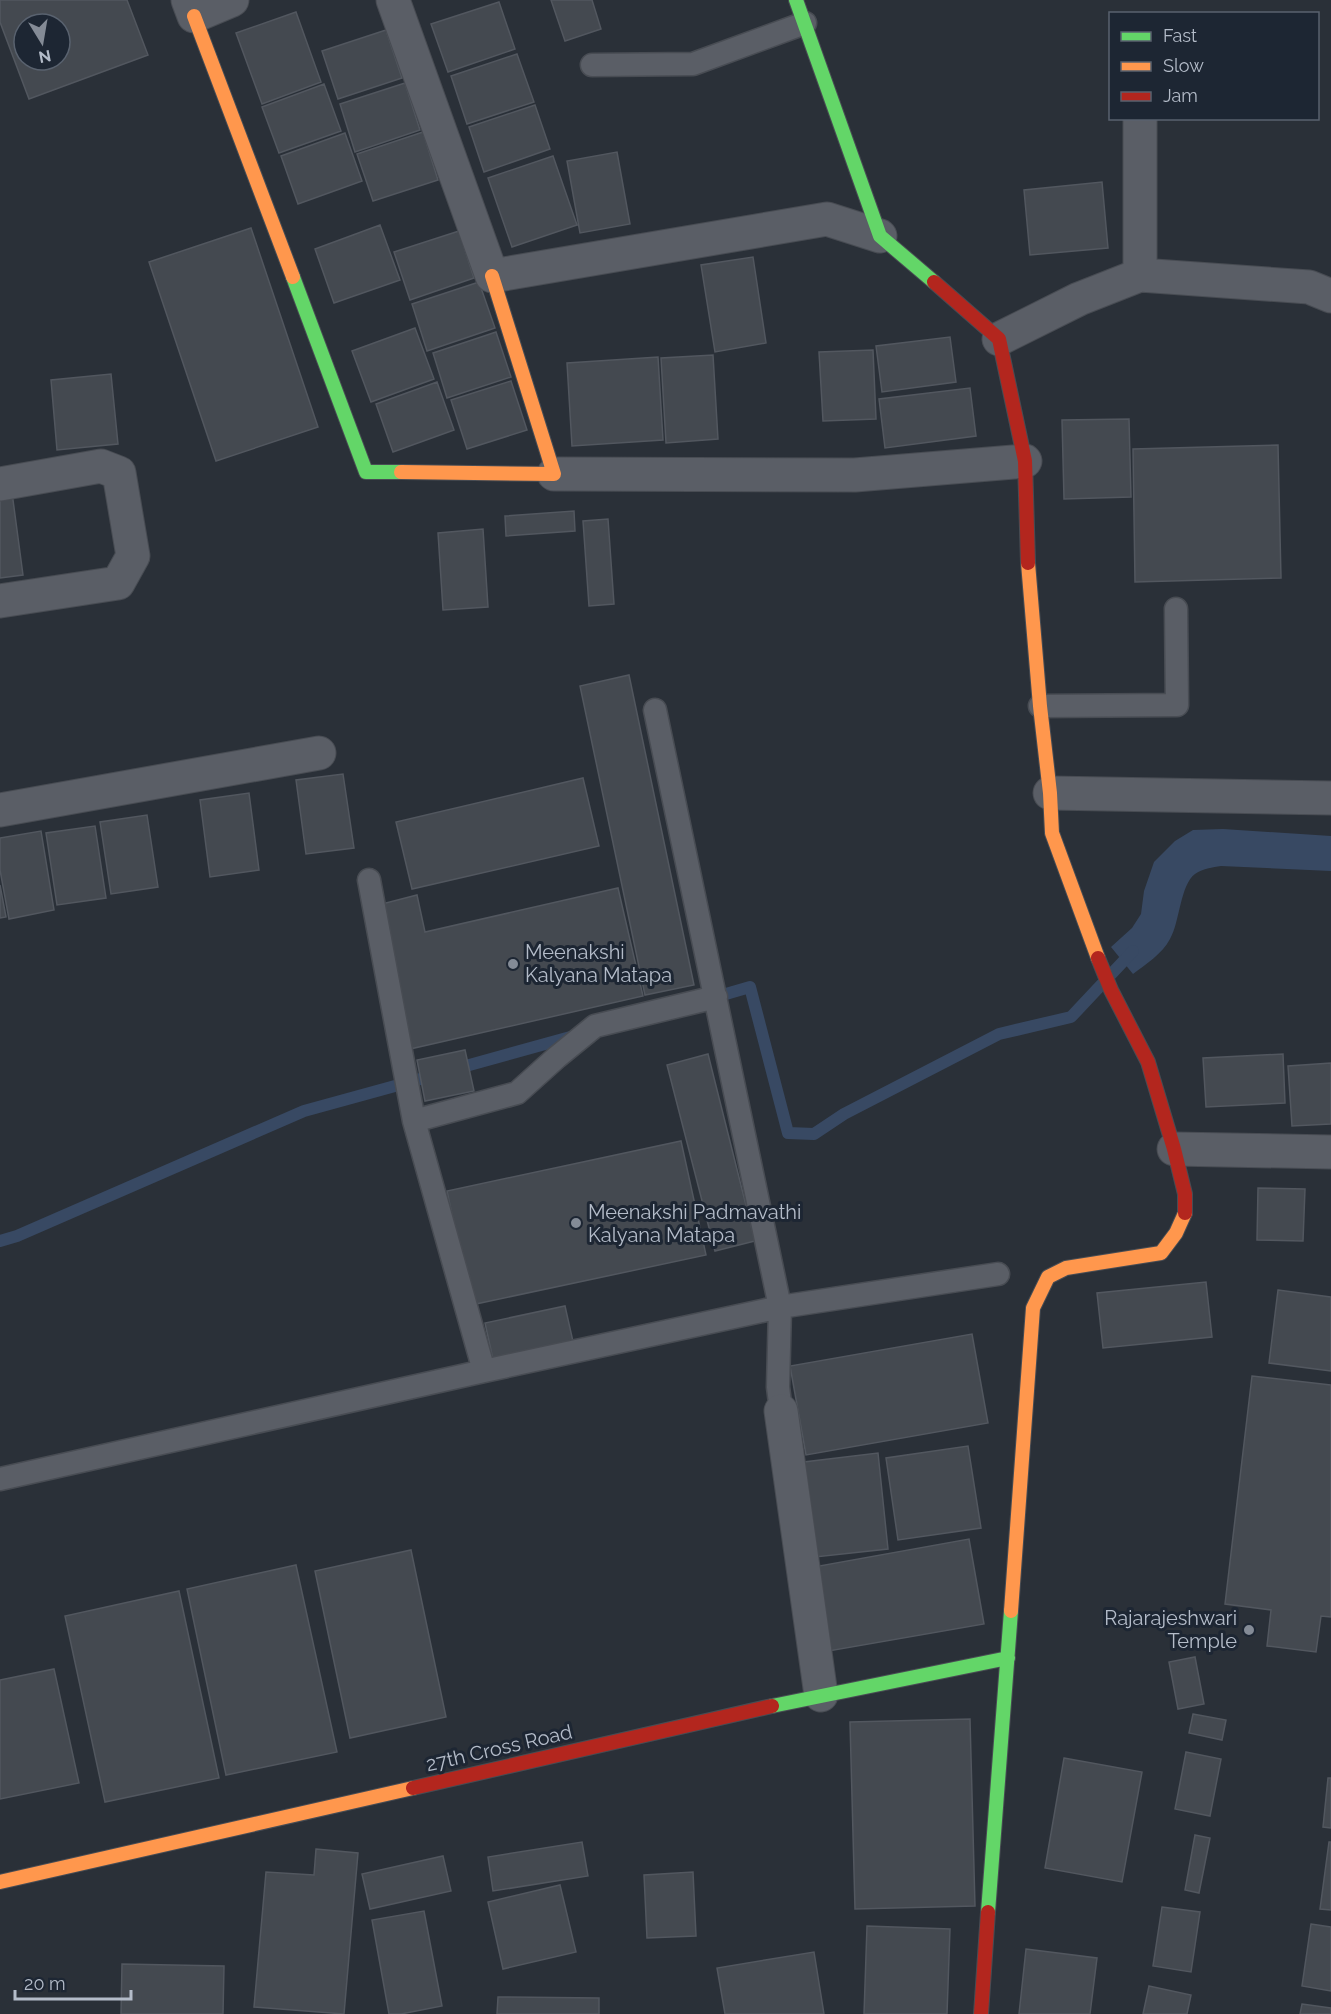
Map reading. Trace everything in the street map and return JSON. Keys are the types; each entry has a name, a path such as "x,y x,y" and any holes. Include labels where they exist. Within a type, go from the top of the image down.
{"street":[{"path":"232,0 191,8 366,472 855,475 1026,461"},
{"path":"393,0 492,276 554,474"},
{"path":"796,0 880,236"},
{"path":"1140,120 1140,275"},
{"path":"492,276 827,219 880,236 999,339 1026,461 1028,565 1052,833 1089,937 1111,990 1148,1062 1185,1194 1185,1214 1176,1233 1161,1253 1066,1268 1048,1277 1033,1308 981,2014"},
{"path":"999,339 1079,299 1140,275 1309,287 1331,296"},
{"path":"0,484 101,466 119,473 133,556 118,583 0,601"},
{"path":"0,810 319,753"},
{"path":"1050,793 1331,798"},
{"path":"1174,1149 1331,1152"},
{"path":"781,1411 821,1695"},
{"name":"27th Cross Road","path":"0,1882 821,1695 1008,1658"}],"lane":[{"path":"592,65 693,64 805,23"},
{"path":"1040,706 1177,705 1176,609"},
{"path":"655,710 780,1307 777,1387 781,1411"},
{"path":"369,880 414,1121 484,1371"},
{"path":"414,1121 517,1093 595,1026 716,997"},
{"path":"0,1479 780,1307 998,1274"}],"water":[{"path":"1223,829 1331,836 1331,871 1221,866 1198,872 1186,886 1173,932 1167,944 1133,974 1111,947 1132,928 1141,914 1144,891 1154,862 1175,841 1193,830"}],"building":[{"path":"0,0 127,0 148,55 29,99 19,72 72,72 72,12 12,12 12,54 0,22"},
{"path":"551,0 592,0 601,29 565,41"},
{"path":"499,2 515,49 448,72 431,24"},
{"path":"296,12 321,82 262,104 236,33"},
{"path":"386,30 402,78 338,99 322,51"},
{"path":"517,54 534,102 467,124 451,76"},
{"path":"405,83 420,130 355,152 340,104"},
{"path":"324,84 341,131 279,153 262,107"},
{"path":"535,105 550,149 484,172 469,127"},
{"path":"423,132 438,180 373,201 357,154"},
{"path":"345,133 362,181 298,204 281,156"},
{"path":"617,152 630,224 580,233 567,161"},
{"path":"553,156 577,225 512,247 488,178"},
{"path":"1102,182 1108,248 1030,255 1024,190"},
{"path":"380,225 400,280 334,303 315,249"},
{"path":"251,228 318,427 216,461 149,262"},
{"path":"459,231 474,278 410,300 394,252"},
{"path":"753,257 766,343 715,352 701,265"},
{"path":"479,282 495,328 427,351 412,304"},
{"path":"415,328 434,379 371,402 352,351"},
{"path":"496,332 511,377 447,398 433,353"},
{"path":"950,337 956,382 882,392 876,346"},
{"path":"873,350 876,419 823,421 819,352"},
{"path":"713,355 718,439 666,443 661,358"},
{"path":"658,357 663,440 572,446 567,363"},
{"path":"111,374 118,444 57,450 51,380"},
{"path":"511,381 527,430 467,449 451,400"},
{"path":"437,382 454,430 393,452 376,404"},
{"path":"970,388 976,436 885,448 879,399"},
{"path":"1129,419 1131,497 1064,499 1062,420"},
{"path":"1278,445 1281,578 1135,582 1133,449"},
{"path":"11,485 23,575 0,578 0,487"},
{"path":"574,511 575,531 506,536 505,516"},
{"path":"608,519 614,604 589,606 583,521"},
{"path":"483,529 488,607 443,610 438,533"},
{"path":"629,675 694,985 645,995 580,686"},
{"path":"343,774 354,848 306,854 296,780"},
{"path":"583,778 599,846 412,889 396,822"},
{"path":"249,793 259,870 210,877 200,800"},
{"path":"147,815 158,887 111,894 100,822"},
{"path":"95,826 106,898 57,905 46,833"},
{"path":"41,831 54,910 9,919 0,870 0,838"},
{"path":"0,885 6,917 0,918"},
{"name":"Meenakshi Kalyana Matapa","path":"618,888 643,996 410,1049 378,905 417,895 425,932"},
{"path":"465,1050 474,1091 425,1101 417,1060"},
{"path":"708,1054 755,1241 715,1251 667,1065"},
{"path":"1283,1054 1285,1103 1206,1107 1203,1058"},
{"path":"1331,1063 1331,1124 1292,1126 1288,1066"},
{"name":"Meenakshi Padmavathi Kalyana Matapa","path":"681,1141 706,1255 471,1305 447,1191"},
{"path":"1258,1188 1305,1189 1303,1241 1257,1240"},
{"path":"1206,1282 1212,1337 1103,1348 1097,1293"},
{"path":"1278,1290 1331,1297 1331,1371 1269,1363"},
{"path":"565,1306 574,1346 494,1364 485,1323"},
{"path":"972,1334 988,1423 806,1455 790,1366"},
{"path":"1252,1376 1331,1385 1331,1617 1321,1616 1316,1652 1267,1646 1271,1610 1225,1604"},
{"path":"968,1446 981,1528 898,1540 886,1458"},
{"path":"878,1453 888,1549 815,1557 804,1462"},
{"path":"969,1539 984,1624 823,1652 808,1568"},
{"path":"411,1550 446,1717 350,1738 315,1571"},
{"path":"296,1565 337,1752 226,1775 187,1589"},
{"path":"179,1591 219,1778 105,1802 65,1616"},
{"path":"1195,1657 1204,1704 1178,1709 1169,1662"},
{"path":"54,1669 79,1783 0,1799 0,1680"},
{"path":"1193,1714 1226,1720 1222,1740 1189,1733"},
{"path":"970,1719 975,1906 855,1909 850,1722"},
{"path":"1186,1752 1221,1759 1210,1816 1175,1809"},
{"path":"1064,1758 1142,1772 1122,1882 1045,1868"},
{"path":"1328,1778 1331,1778 1331,1828 1323,1827"},
{"path":"1195,1835 1210,1838 1199,1893 1185,1890"},
{"path":"582,1842 588,1876 493,1891 488,1857"},
{"path":"1329,1842 1331,1842 1331,1910 1320,1909"},
{"path":"316,1849 358,1853 344,2014 254,2007 266,1872 314,1875"},
{"path":"443,1856 451,1891 370,1909 362,1874"},
{"path":"693,1872 696,1936 647,1938 644,1875"},
{"path":"560,1885 576,1952 503,1969 488,1902"},
{"path":"1162,1907 1200,1912 1191,1972 1153,1966"},
{"path":"424,1911 442,2006 389,2014 372,1920"},
{"path":"1311,1924 1331,1927 1331,1991 1302,1986"},
{"path":"867,1926 950,1929 947,2014 864,2014"},
{"path":"1026,1949 1097,1958 1090,2014 1019,2014"},
{"path":"814,1952 824,2014 725,2014 717,1968"},
{"path":"122,1964 224,1966 223,2014 121,2014"},
{"path":"1149,1986 1191,1995 1187,2014 1143,2014"},
{"path":"498,1997 599,1998 599,2014 497,2014"},
{"path":"1302,2004 1331,2008 1331,2014 1300,2014"}],"waterway":[{"path":"712,998 750,987 788,1133 814,1134 844,1114 999,1034 1071,1017 1133,951"},
{"path":"455,1069 574,1036"},
{"path":"0,1241 17,1236 304,1111 435,1075"}],"traffic: fast":[{"path":"796,0 880,236 934,282"},
{"path":"293,277 366,472 401,472"},
{"path":"988,1912 1011,1611"},
{"path":"772,1706 1008,1658"}],"traffic: slow":[{"path":"194,16 293,277"},
{"path":"401,472 554,474 492,276"},
{"path":"1028,563 1052,833 1098,958"},
{"path":"1011,1611 1033,1308 1048,1277 1066,1268 1161,1253 1176,1233 1185,1213"},
{"path":"0,1882 413,1788"}],"traffic: jam":[{"path":"934,282 999,339 1025,461 1028,563"},
{"path":"1098,958 1111,990 1148,1062 1174,1149 1185,1194 1185,1213"},
{"path":"413,1788 772,1706"},
{"path":"981,2014 988,1912"}],"place":[{"name":"Meenakshi Kalyana Matapa","path":"513,964"},
{"name":"Meenakshi Padmavathi Kalyana Matapa","path":"576,1223"},
{"name":"Rajarajeshwari Temple","path":"1249,1630"}]}
